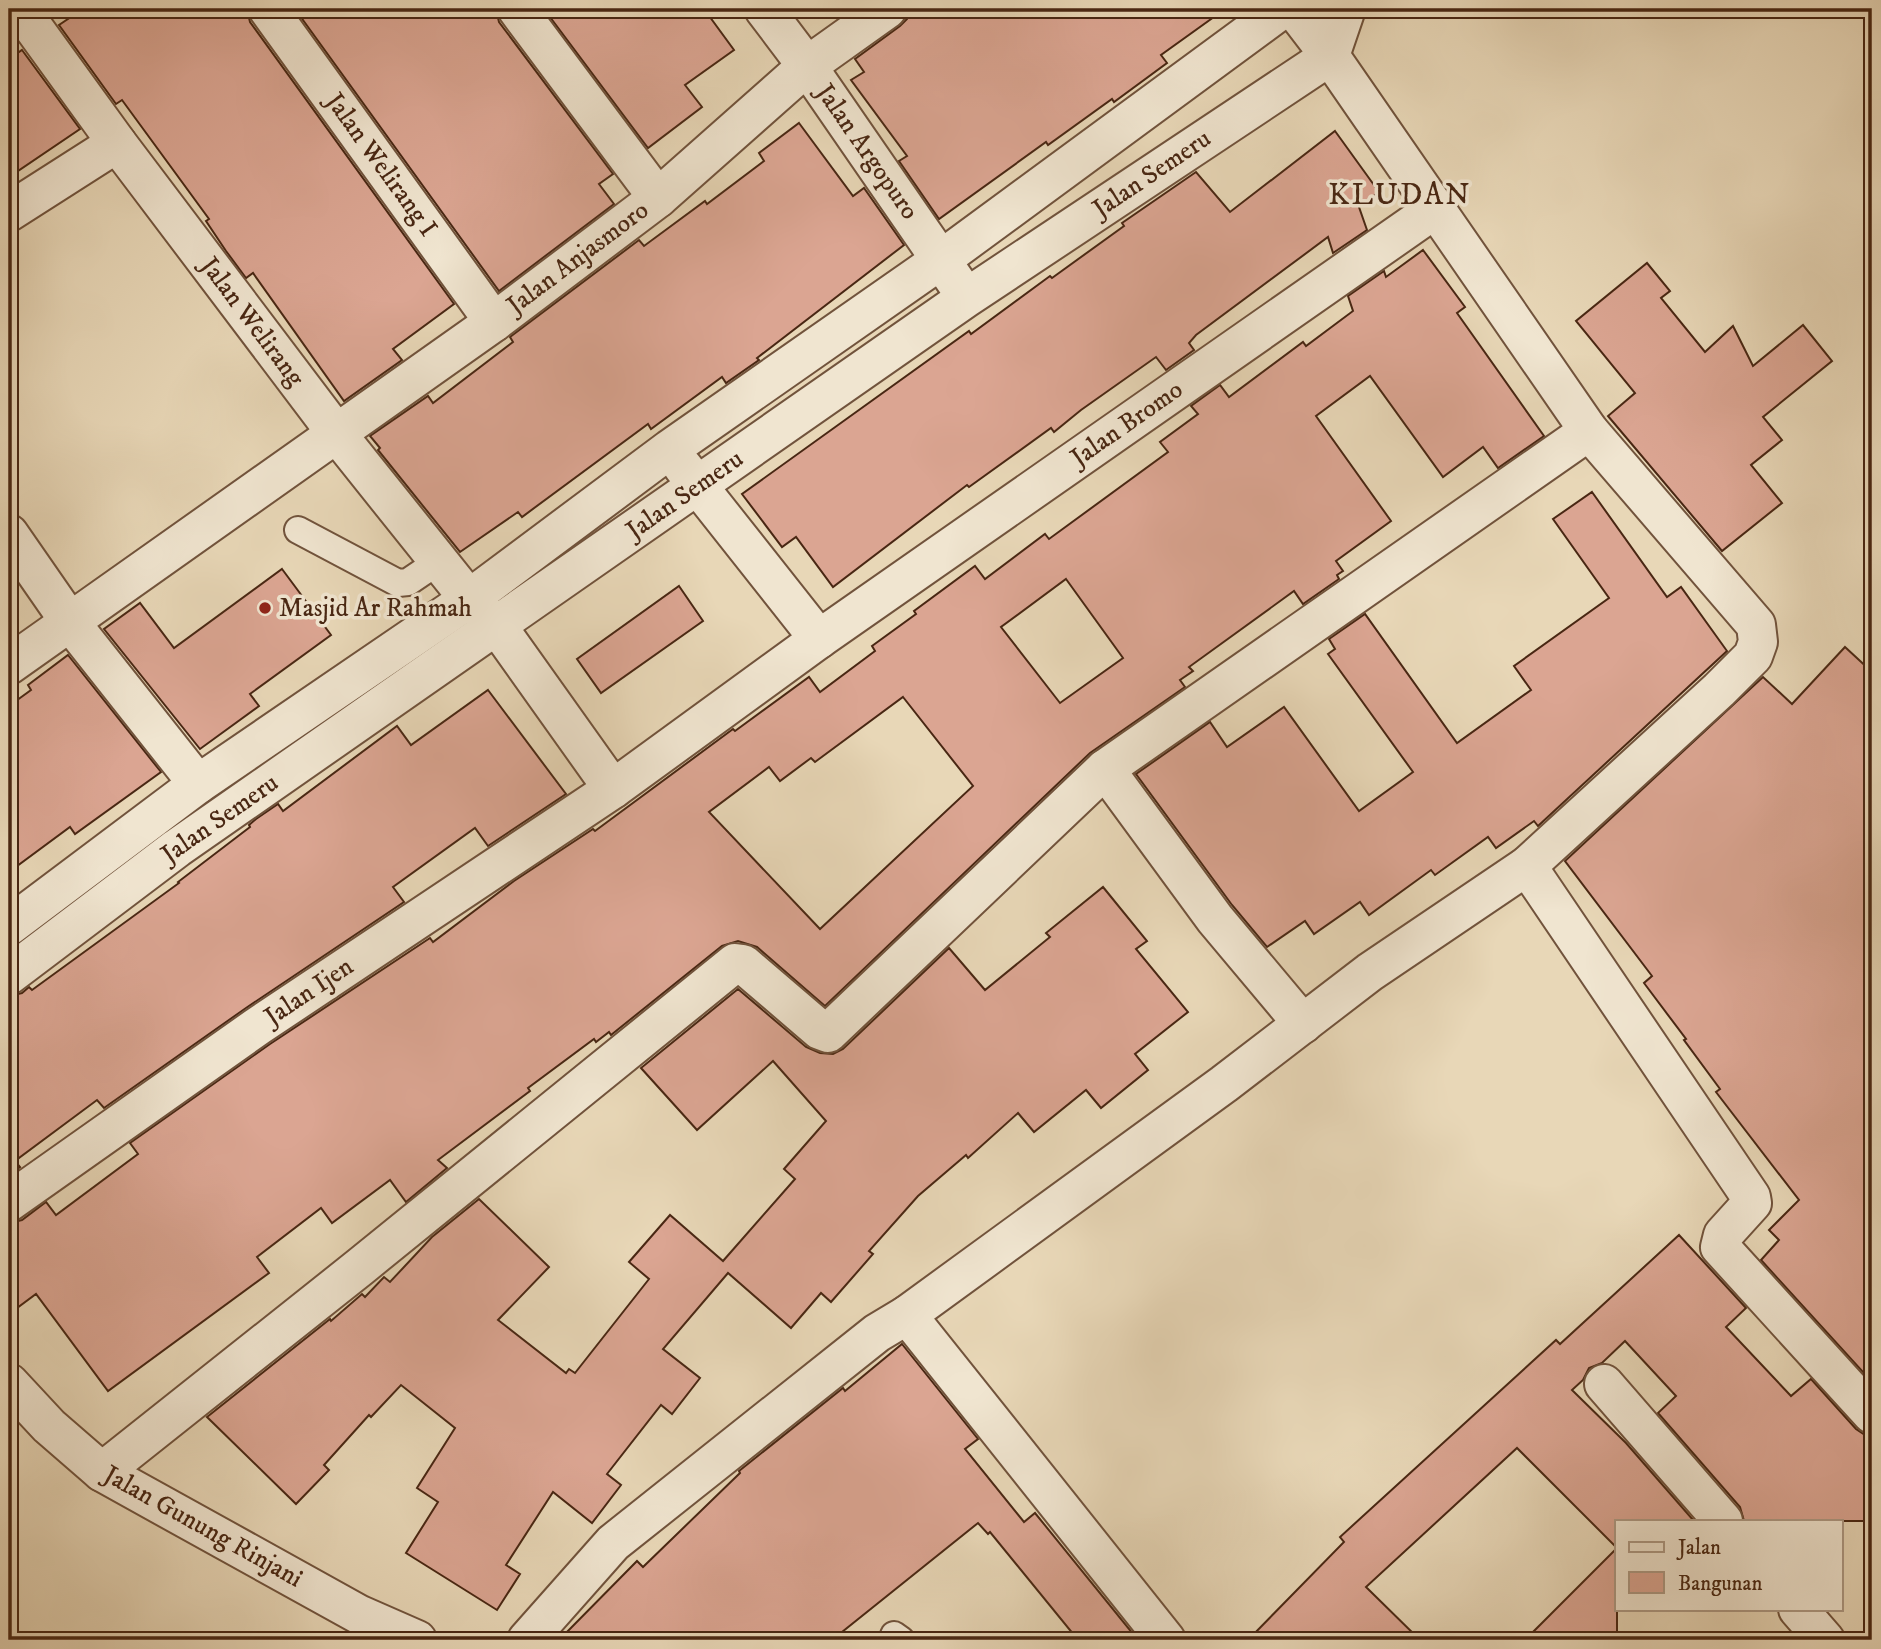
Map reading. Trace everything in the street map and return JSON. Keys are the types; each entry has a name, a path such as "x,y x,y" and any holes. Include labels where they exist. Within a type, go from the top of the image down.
{"street":[{"name":"Jalan Welirang","path":"20,9 337,434 469,599 497,626"},
{"name":"Jalan Welirang I","path":"268,9 494,322"},
{"path":"517,9 658,198"},
{"name":"Jalan Argopuro","path":"764,9 942,259 966,298"},
{"name":"Jalan Anjasmoro","path":"9,665 494,322 658,198 807,66 887,9"},
{"name":"Jalan Semeru","path":"9,926 198,784 469,599 670,449 942,259 1282,9"},
{"path":"527,1640 612,1543 877,1333 907,1315 1370,972 1527,866 1753,656 1758,642 1756,625 1589,431 1294,9"},
{"path":"1329,56 1346,9"},
{"name":"Jalan Semeru","path":"9,975 177,848 966,298 1329,56"},
{"path":"9,212 117,142"},
{"name":"Jalan Bromo","path":"819,639 1435,209"},
{"path":"102,1472 360,1268 735,963 743,964 820,1030 828,1033 1105,769 1589,431"},
{"path":"670,449 819,639"},
{"path":"9,534 70,622 198,784"},
{"path":"497,626 613,789"},
{"name":"Jalan Ijen","path":"9,1202 258,1026 613,789 819,639"},
{"path":"1105,769 1216,919 1303,1024"},
{"path":"1527,866 1751,1197 1752,1203 1723,1235 1720,1247 1872,1414"},
{"path":"907,1315 1166,1640"},
{"name":"Jalan Gunung Rinjani","path":"9,1383 49,1426 102,1472 360,1615 417,1640"},
{"path":"1604,1384 1722,1520"},
{"path":"1799,1610 1825,1640"}],"lane":[{"path":"298,530 398,583 408,582 439,561"}],"building":[{"path":"83,9 247,9 250,22 454,304 393,349 402,360 344,401 253,273 246,278 226,251 206,221 209,219 122,100 116,104 59,25"},
{"path":"295,9 496,9 499,22 613,174 599,184 614,204 499,291"},
{"path":"544,9 704,9 734,50 685,85 702,107 648,148"},
{"path":"909,9 1225,9 1161,55 1167,63 1114,102 1112,99 1048,145 1046,142 939,219 899,161 907,156 851,80 864,72 855,59 900,26 907,19"},
{"path":"22,50 80,129 9,177 9,59"},
{"path":"799,123 853,196 864,188 904,245 726,383 722,377 651,429 648,424 522,517 518,512 460,552 378,450 380,448 370,436 428,396 433,403 513,342 510,337 639,240 644,246 705,201 707,204 764,161 759,153"},
{"path":"1335,131 1379,192 1359,207 1367,230 1333,253 1328,237 1196,335 1189,343 1194,350 1166,370 1156,357 1054,432 1051,428 969,487 967,485 833,587 796,537 782,547 742,494 969,331 971,334 1050,276 1052,278 1124,226 1122,223 1196,172 1230,212"},
{"path":"1423,250 1465,307 1457,313 1544,436 1498,468 1483,447 1443,477 1370,376 1316,416 1391,521 1336,561 1343,571 1337,575 1339,579 1303,604 1294,591 1189,667 1193,671 1180,680 1185,687 1090,753 825,1006 757,947 738,941 722,946 611,1035 609,1032 596,1042 594,1039 438,1160 447,1168 406,1202 390,1180 332,1223 321,1208 257,1257 269,1273 108,1391 36,1294 9,1314 9,1223 22,1220 46,1202 56,1215 138,1154 130,1143 270,1044 430,938 433,942 514,881 593,829 595,831 733,729 735,731 809,677 820,692 875,651 872,646 916,614 914,611 975,566 985,579 1045,534 1049,539 1168,452 1160,442 1198,414 1191,406 1220,385 1229,397 1303,342 1306,346 1353,311 1348,296 1384,271 1386,277","holes":["1066,579 1123,658 1060,703 1001,627","903,697 973,786 820,929 709,812 769,767 780,781 811,758 815,762"]},
{"path":"1647,263 1670,291 1661,298 1705,352 1733,326 1753,366 1803,325 1832,361 1763,417 1782,440 1751,465 1782,503 1722,551 1608,416 1635,393 1576,321"},
{"path":"1592,492 1667,597 1681,587 1727,651 1538,826 1534,821 1496,848 1488,837 1435,875 1431,870 1369,915 1360,902 1314,934 1305,921 1267,947 1232,905 1136,774 1210,722 1227,747 1284,707 1359,811 1413,772 1328,654 1335,649 1329,639 1365,614 1457,743 1531,690 1514,666 1609,598 1553,519"},
{"path":"282,569 331,635 250,694 259,706 200,749 104,629 140,603 174,648"},
{"path":"679,586 703,621 601,693 577,659"},
{"path":"1845,647 1872,672 1872,1382 1761,1260 1779,1240 1769,1230 1799,1200 1716,1092 1720,1089 1644,983 1652,976 1565,861 1763,677 1792,704"},
{"path":"68,655 161,772 75,834 70,827 9,872 9,706 31,690 28,685"},
{"path":"488,690 566,794 488,846 475,828 393,887 404,902 104,1108 97,1100 15,1161 20,1167 9,1175 9,996 22,993 29,987 32,990 179,883 250,827 256,819 278,804 283,811 397,726 411,745"},
{"path":"1103,887 1147,941 1136,949 1188,1012 1135,1054 1148,1070 1101,1108 1086,1090 1034,1132 1018,1113 968,1158 966,1155 918,1196 869,1251 873,1254 831,1302 821,1293 791,1328 728,1273 663,1349 700,1378 672,1414 661,1405 607,1474 621,1485 592,1523 553,1492 506,1565 520,1574 497,1610 406,1553 438,1502 417,1488 455,1428 401,1385 371,1417 369,1415 324,1465 329,1470 296,1504 207,1417 362,1294 365,1297 384,1277 390,1282 432,1237 479,1199 549,1267 498,1320 566,1373 569,1369 575,1373 649,1279 629,1262 670,1215 723,1261 795,1179 784,1169 826,1121 773,1061 697,1130 641,1068 738,989 806,1047 820,1053 833,1054 843,1049 949,948 985,990 1050,937 1046,933"},
{"path":"1679,1235 1746,1308 1726,1327 1791,1396 1811,1379 1856,1429 1865,1435 1872,1435 1872,1521 1744,1520 1740,1507 1658,1413 1676,1396 1625,1341 1602,1363 1589,1368 1583,1380 1572,1390 1626,1443 1693,1520 1615,1520 1615,1546 1517,1448 1366,1587 1420,1640 1248,1640 1344,1542 1340,1537 1556,1340 1560,1344"},
{"path":"902,1344 978,1439 965,1449 1024,1522 1035,1513 1138,1640 1078,1640 990,1532 988,1534 978,1523 832,1640 559,1640 637,1561 643,1567 740,1473 739,1471"},
{"path":"1615,1550 1617,1640 1525,1640"}],"place":[{"name":"Masjid Ar Rahmah","path":"265,608"}],"district":[{"name":"KLUDAN","path":"1400,195"}]}
